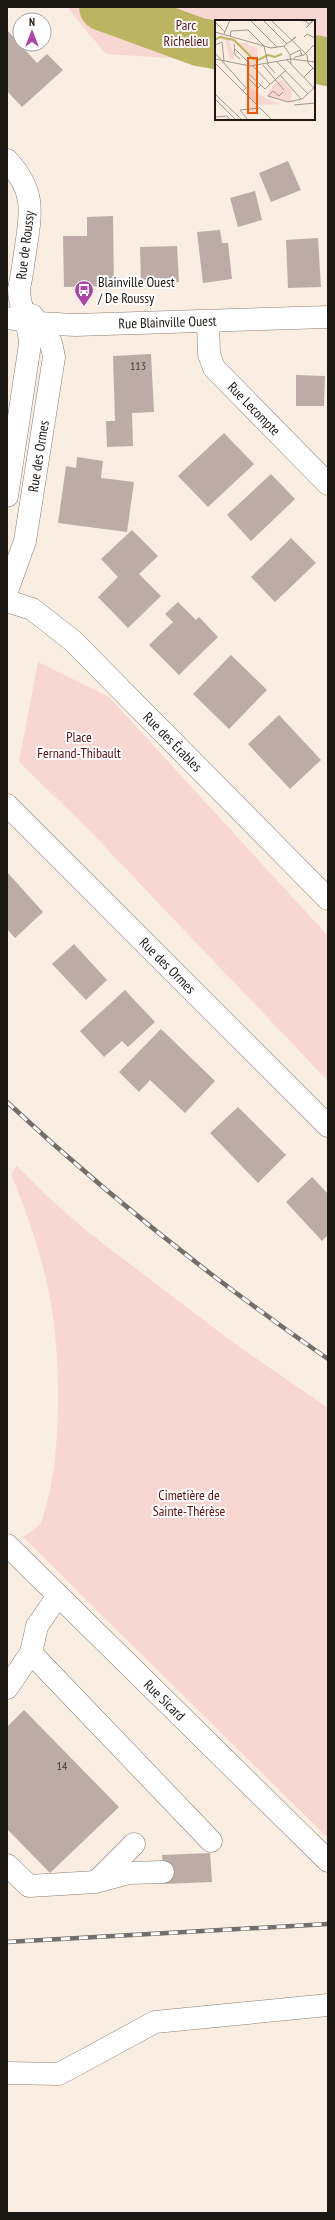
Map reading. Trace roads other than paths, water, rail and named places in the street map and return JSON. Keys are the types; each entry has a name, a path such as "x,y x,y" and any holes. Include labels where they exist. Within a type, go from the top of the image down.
{"street":[{"name":"Rue de Roussy","path":"7,160 26,188 31,207 31,221 19,289 19,300 24,321"},
{"name":"Rue Blainville Ouest","path":"24,321 75,325 208,322 328,317"},
{"name":"Rue des Ormes","path":"7,496 30,344 30,336 24,321"},
{"name":"Rue des Ormes","path":"7,591 25,541 54,357 51,343 24,321"},
{"name":"Rue Lecompte","path":"208,322 209,354 214,368 328,484"},
{"name":"Rue des Érables","path":"7,601 32,609 72,641 328,898"},
{"name":"Rue des Ormes","path":"7,805 328,1126"},
{"name":"Rue Sicard","path":"7,1545 326,1855"},
{"path":"7,1688 31,1653 38,1626 58,1596"},
{"path":"31,1653 211,1841"},
{"path":"96,1882 134,1844"},
{"path":"7,1865 29,1886 96,1882 129,1873 163,1872"},
{"path":"7,2073 59,2074 155,2022 328,2005"}],"waterway":[{"path":"103,7 199,42 215,45"},
{"path":"315,59 328,62"}],"railway":[{"path":"7,1102 123,1204 203,1268 328,1359"},
{"path":"7,1942 328,1924"}],"place":[{"name":"Blainville Ouest / De Roussy","path":"84,307"}],"park label":[{"name":"Parc Richelieu","path":"186,34"},
{"name":"Place Fernand-Thibault","path":"79,746"},
{"name":"Cimetière de Sainte-Thérèse","path":"189,1504"}]}
